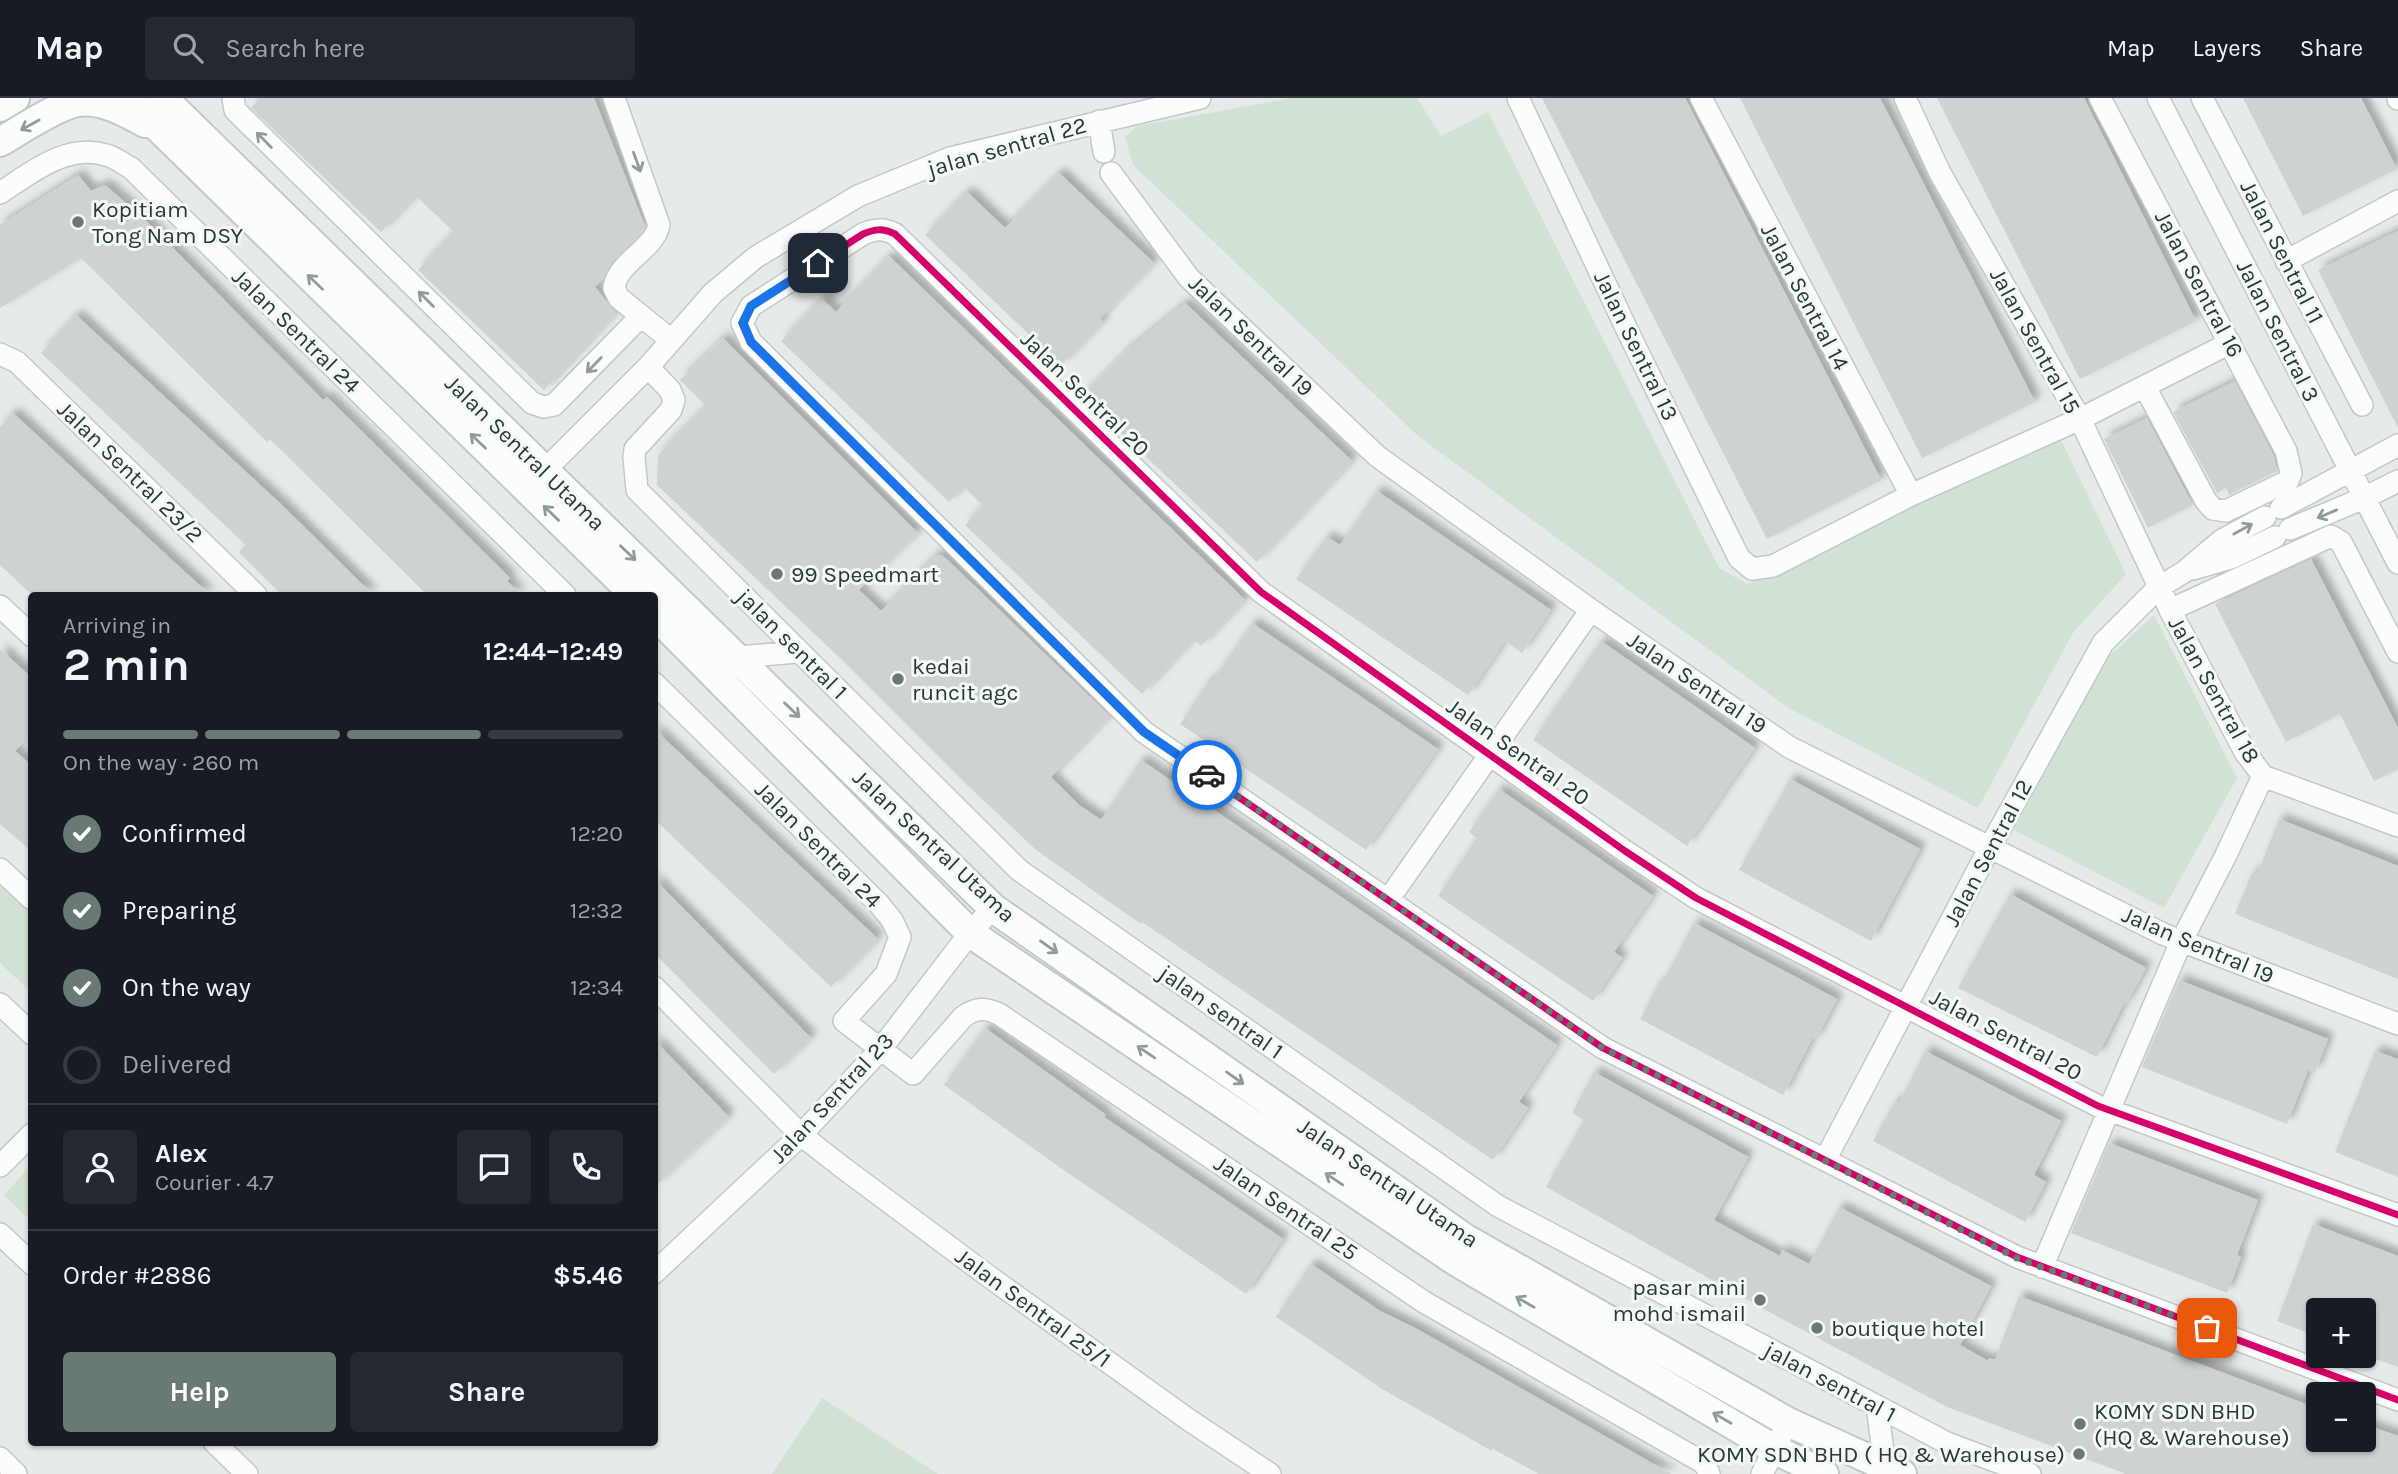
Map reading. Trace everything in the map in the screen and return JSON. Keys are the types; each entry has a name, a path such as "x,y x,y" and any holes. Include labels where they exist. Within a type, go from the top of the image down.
{"street":[{"path":"0,107 15,98"},
{"name":"Jalan Sentral Utama","path":"128,98 165,109 535,480 632,592"},
{"path":"233,98 235,110 532,403 544,407 554,405 641,316"},
{"path":"614,98 659,225 655,234 614,282 615,293 671,341"},
{"name":"jalan sentral 22","path":"535,480 648,367 713,293 757,257 858,196 950,158 1200,98"},
{"name":"Jalan Sentral 13","path":"1518,98 1629,334 1739,558 1752,569 1773,566 1910,495"},
{"name":"Jalan Sentral 14","path":"1701,98 1910,495"},
{"name":"Jalan Sentral 15","path":"1905,98 1940,173 2080,419 2159,587"},
{"name":"Jalan Sentral 16","path":"2100,98 2231,342 2286,451 2291,473 2288,481 2226,511 2213,509 2206,501 2145,387"},
{"name":"Jalan Sentral 3","path":"2158,98 2398,563"},
{"name":"Jalan Sentral 11","path":"2202,98 2362,405"},
{"path":"0,142 57,110 78,102 165,109"},
{"path":"1099,121 1104,152"},
{"name":"Jalan Sentral 24","path":"0,192 46,164 77,151 107,155 131,169 562,592"},
{"name":"Jalan Sentral 19","path":"1111,173 1189,278 1377,456 1591,610 1789,747 2182,942 2398,1024"},
{"path":"2286,261 2398,201"},
{"name":"Jalan Sentral 20","path":"1388,900 1144,732 751,342 743,323 751,306 863,234 884,229 895,234 1261,592 1489,755 1696,898 2110,1110 2398,1215"},
{"path":"1910,495 2080,419 2231,342"},
{"name":"Jalan Sentral 23/2","path":"0,355 17,362 253,592"},
{"name":"jalan sentral 1","path":"648,367 670,390 674,400 671,410 637,446 634,453 637,490 1019,870 1497,1206 1947,1443 2030,1474"},
{"name":"Jalan Sentral 12","path":"1825,1160 1990,847 2103,643 2159,587 2184,572 2222,540 2398,445"},
{"name":"Jalan Sentral Utama","path":"535,480 738,657 993,908 1466,1239 1788,1422 1894,1470"},
{"name":"Jalan Sentral 12","path":"2184,572 2231,558 2398,481"},
{"path":"2170,610 2331,536 2341,542 2398,652"},
{"name":"Jalan Sentral 18","path":"2159,587 2245,752 2263,776 2398,827"},
{"path":"0,606 28,632"},
{"path":"1591,610 1388,900 1603,1048 2017,1258 2398,1400"},
{"name":"Jalan Sentral Utama","path":"658,618 970,933 1457,1262 1774,1449 1824,1474"},
{"path":"738,657 798,652"},
{"name":"Jalan Sentral 24","path":"658,687 879,904 892,920 900,937 886,974 844,1021 880,1050"},
{"path":"2042,1267 2182,942 2263,776"},
{"path":"0,869 28,895"},
{"name":"Jalan Sentral 23","path":"658,1269 801,1135 880,1050 970,933 993,908"},
{"name":"Jalan Sentral 25/1","path":"658,991 801,1135 991,1278 1189,1420 1270,1474"},
{"path":"0,1004 28,1030"},
{"name":"Jalan Sentral 25","path":"880,1050 913,1073 971,1011 980,1008 999,1014 1424,1302 1702,1462 1709,1474"},
{"path":"0,1166 28,1138"},
{"path":"0,1234 28,1260"},
{"path":"1877,1406 1894,1470"},
{"path":"1762,1474 1788,1422"},
{"path":"218,1446 247,1474"},
{"path":"0,1458 16,1474"}],"green space":[{"path":"1293,98 1417,98 1441,136 1488,112 1719,568 1747,584 2059,436 2126,574 2073,633 1978,808 1787,707 1418,436 1133,165 1125,137 1137,126"},
{"path":"2154,615 2237,778 2164,908 2014,830 2106,659"},
{"path":"0,872 28,898 28,989 0,963"},
{"path":"28,1168 28,1218 4,1195"},
{"path":"822,1398 938,1474 772,1474"}],"building":[{"path":"260,98 594,98 645,226 612,262 603,279 595,287 616,313 544,390 418,270 454,232 416,196 381,232 251,108"},
{"path":"1542,98 1685,98 1881,480 1767,539"},
{"path":"1740,98 1880,98 2035,402 1922,458"},
{"path":"1937,98 2084,98 2196,321 2080,379"},
{"path":"2243,98 2361,98 2397,169 2303,216"},
{"path":"1059,173 1154,263 1100,319 1103,322 1061,365 925,235 967,192 1005,228"},
{"path":"78,175 91,191 105,185 145,220 323,400 327,397 510,578 507,581 518,592 424,592 270,439 267,442 81,258 0,308 0,225"},
{"path":"2398,231 2398,428 2318,270"},
{"path":"889,256 1245,600 1201,646 1194,639 1142,694 965,525 983,506 964,487 949,502 781,341 822,299 836,312"},
{"path":"1185,303 1352,461 1257,562 1082,396 1127,350"},
{"path":"76,315 284,507 370,592 279,592 239,552 246,545 41,353"},
{"path":"723,338 918,533 859,590 881,611 936,555 942,555 1110,716 1051,777 1079,805 1101,820 1141,760 1557,1045 1519,1102 1528,1108 1493,1160 1142,922 1141,924 1035,849 839,657 657,485 658,455 706,406 680,380"},
{"path":"2235,381 2274,456 2277,471 2229,495 2226,488 2217,493 2173,412"},
{"path":"13,413 207,592 29,592 0,565 0,427"},
{"path":"2147,418 2193,505 2148,528 2104,439"},
{"path":"1377,491 1551,610 1522,653 1505,641 1468,695 1296,579 1327,537 1340,545"},
{"path":"2311,559 2398,728 2398,769 2374,781 2340,714 2286,742 2215,604"},
{"path":"1252,623 1438,749 1366,850 1180,724"},
{"path":"1601,641 1755,748 1687,846 1533,740"},
{"path":"0,649 28,674 28,737 15,751 28,762 28,848 0,824"},
{"path":"658,733 878,939 831,987 658,823"},
{"path":"1790,779 1920,849 1871,941 1739,870"},
{"path":"1499,789 1653,896 1614,952 1622,958 1593,1001 1438,896 1477,838 1469,832"},
{"path":"2279,819 2398,866 2398,979 2235,914 2252,873 2257,875"},
{"path":"658,883 811,1038 774,1074 658,957"},
{"path":"2010,894 2146,968 2126,1004 2124,1003 2097,1057 1958,988"},
{"path":"1694,923 1837,999 1816,1039 1813,1037 1783,1095 1640,1019"},
{"path":"2179,980 2328,1039 2315,1072 2308,1070 2287,1124 2142,1067"},
{"path":"985,1028 1106,1115 1104,1117 1283,1239 1246,1294 944,1085"},
{"path":"658,1044 729,1117 658,1183"},
{"path":"1925,1051 2061,1121 2034,1175 2046,1182 2025,1222 1873,1141 1895,1101 1899,1103"},
{"path":"2375,1051 2398,1059 2398,1177 2335,1152"},
{"path":"1594,1072 1748,1157 1714,1220 1780,1256 1782,1250 1809,1264 1839,1207 1991,1286 1960,1345 1988,1361 1989,1358 1995,1360 2019,1296 2306,1404 2306,1452 2376,1452 2376,1428 2398,1436 2398,1474 2126,1474 1947,1407 1771,1313 1546,1187 1584,1120 1572,1113"},
{"path":"2109,1143 2258,1200 2237,1255 2241,1257 2227,1293 2071,1233"},
{"path":"2313,1224 2398,1256 2398,1367 2376,1359 2376,1298 2306,1298 2306,1332 2277,1321"},
{"path":"1311,1264 1380,1311 1417,1329 1671,1474 1539,1474 1493,1449 1492,1451 1382,1389 1276,1317"}],"cycle path":[{"path":"2398,1215 2098,1106 1696,898 1625,851 1261,592 895,234 879,230 863,234 751,306 742,323 751,342 1144,732 1603,1048 2017,1257 2398,1400"}],"way so far":[{"path":"1207,775 1603,1048 2017,1258 2207,1328"}],"place":[{"name":"Kopitiam Tong Nam DSY","path":"78,222"},
{"name":"99 Speedmart","path":"777,574"},
{"name":"kedai runcit agc","path":"898,679"},
{"name":"pasar mini mohd ismail","path":"1760,1300"},
{"name":"boutique hotel","path":"1817,1328"},
{"name":"KOMY SDN BHD (HQ & Warehouse)","path":"2080,1424"},
{"name":"KOMY SDN BHD ( HQ & Warehouse)","path":"2079,1454"}],"route":[{"path":"818,263 751,306 743,323 751,342 1144,732 1207,775"}]}
